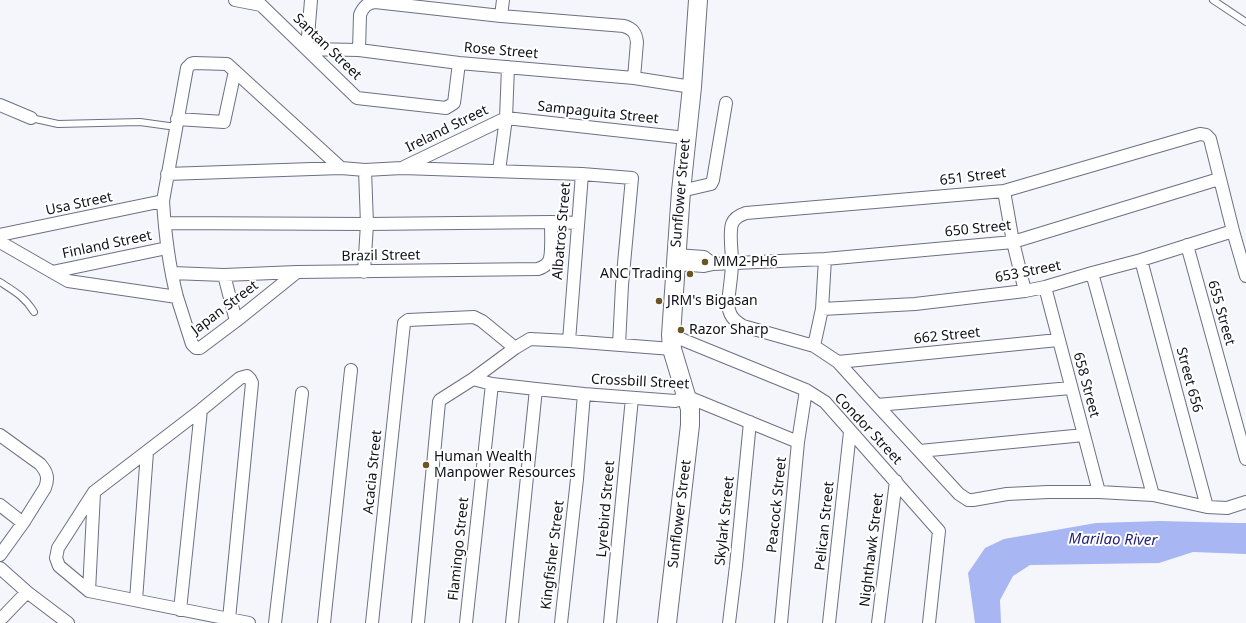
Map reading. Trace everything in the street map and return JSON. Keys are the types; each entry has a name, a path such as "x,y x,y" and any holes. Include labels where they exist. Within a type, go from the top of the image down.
{"main road":[{"name":"Sunflower Street","path":"667,623 690,425 688,397 672,342 681,191 692,87 698,0"}],"street":[{"path":"235,0 262,3"},
{"path":"307,49 312,0"},
{"path":"501,16 503,0"},
{"name":"Santan Street","path":"262,3 358,98 446,108 454,103 459,63"},
{"path":"359,50 360,15 365,5 370,3 624,26 634,31 637,36 634,78"},
{"name":"Rose Street","path":"307,49 359,50 459,63 634,78 692,87"},
{"name":"Japan Street","path":"235,71 227,64 191,64 187,68 167,174 163,202 168,248 177,297 192,344 196,348 200,348 296,272"},
{"path":"499,171 506,118 508,67"},
{"path":"177,123 224,122 235,71"},
{"path":"235,71 341,168"},
{"path":"681,191 711,184 713,180 726,103"},
{"path":"0,105 31,118"},
{"name":"Sampaguita Street","path":"506,118 686,138"},
{"name":"Ireland Street","path":"402,168 506,118"},
{"name":"651 Street","path":"732,263 732,223 740,215 746,213 1004,190 1200,134 1206,135 1210,139 1219,179"},
{"path":"167,174 341,168 365,170 402,168 582,174"},
{"path":"364,272 367,224 365,170"},
{"name":"Albatros Street","path":"569,340 582,174 632,178 622,285 619,345"},
{"path":"1219,179 1246,276"},
{"name":"650 Street","path":"676,259 704,266 713,264 825,259 1013,242 1219,179"},
{"path":"1004,190 1013,242 1025,291"},
{"name":"Usa Street","path":"0,235 163,202"},
{"name":"Brazil Street","path":"172,273 224,275 296,272 538,268 543,267 548,263 550,258 551,222"},
{"path":"165,223 578,223"},
{"name":"653 Street","path":"822,309 915,304 1025,291 1045,287 1141,260 1233,231"},
{"path":"0,242 68,281 177,297"},
{"name":"655 Street","path":"1187,246 1246,459"},
{"name":"Finland Street","path":"52,272 168,248"},
{"path":"814,346 822,309 825,259"},
{"name":"Street 656","path":"1141,260 1207,507"},
{"path":"732,263 728,304 732,317 743,326 814,346 838,362 959,494 968,500 1007,494 1099,492 1153,495 1207,507 1227,508 1246,502"},
{"path":"1092,273 1153,495"},
{"path":"224,275 236,321"},
{"name":"658 Street","path":"1045,287 1099,492"},
{"name":"Acacia Street","path":"372,623 404,324 408,320 474,317 482,321 515,348"},
{"name":"Condor Street","path":"418,623 439,402 530,339 569,340 619,345 672,342 806,390 824,402 940,531 929,623"},
{"name":"662 Street","path":"838,362 1058,340"},
{"path":"324,623 352,370"},
{"path":"229,620 252,383 246,376 240,378 201,410 94,492 58,548 56,558 60,566 89,591 229,620 249,623"},
{"name":"Crossbill Street","path":"473,379 492,384 584,394 674,401 688,397 798,442"},
{"name":"Flamingo Street","path":"466,623 492,384"},
{"path":"877,405 1071,388"},
{"path":"512,623 536,389"},
{"name":"Peacock Street","path":"781,623 798,442 806,390"},
{"path":"275,623 302,393"},
{"name":"Kingfisher Street","path":"561,623 577,479 584,394"},
{"name":"Lyrebird Street","path":"610,623 632,398"},
{"path":"180,610 201,410"},
{"name":"Skylark Street","path":"729,623 735,582 750,422"},
{"name":"Pelican Street","path":"829,623 850,432"},
{"path":"0,435 40,464 45,469 47,475 45,488 0,556"},
{"path":"920,451 1084,435"},
{"path":"136,600 147,452"},
{"name":"Nighthawk Street","path":"878,623 896,481"},
{"path":"89,591 94,492"},
{"path":"0,505 23,523"},
{"path":"0,568 26,592 68,623"},
{"path":"0,620 26,592"}],"lane":[{"path":"1212,0 1246,22"},
{"path":"31,118 58,124 140,122 177,123"},
{"path":"0,282 20,295 34,312"}],"water":[{"name":"Marilao River","path":"1160,521 1246,523 1246,554 1193,552 1159,563 1030,565 1013,576 1000,600 1001,623 975,623 968,573 985,548 1004,539 1096,523"}],"place":[{"name":"MM2-PH6","path":"705,262"},
{"name":"ANC Trading","path":"690,274"},
{"name":"JRM's Bigasan","path":"659,301"},
{"name":"Razor Sharp","path":"681,330"},
{"name":"Human Wealth Manpower Resources","path":"426,465"}]}
